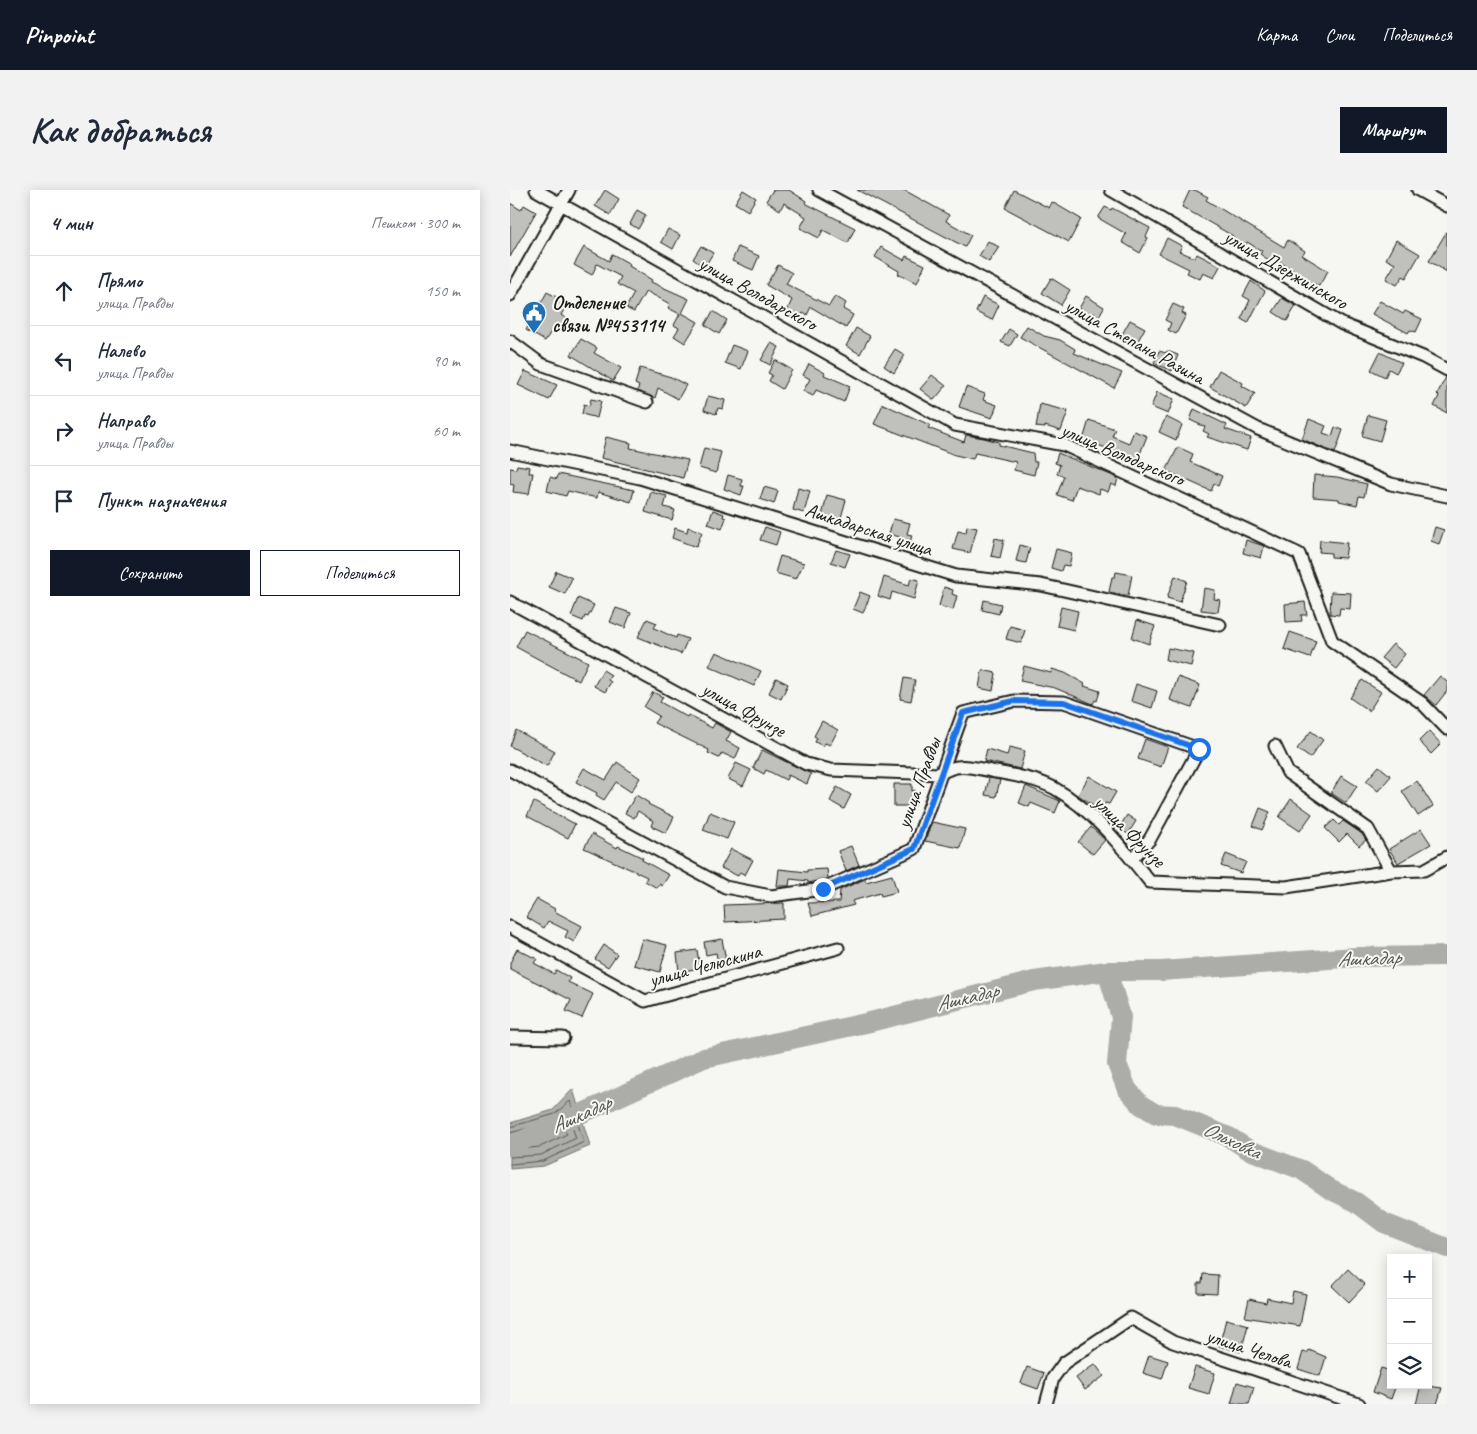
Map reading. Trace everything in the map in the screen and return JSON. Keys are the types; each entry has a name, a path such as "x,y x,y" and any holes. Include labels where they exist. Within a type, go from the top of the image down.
{"street":[{"name":"улица Володарского","path":"536,190 955,425 1064,445 1299,554 1332,640 1422,703 1447,729"},
{"path":"510,294 569,190"},
{"name":"улица Степана Разина","path":"819,190 1258,430 1391,484 1447,496"},
{"name":"улица Дзержинского","path":"1111,190 1342,324 1423,357 1447,370"},
{"path":"1418,190 1447,206"},
{"path":"510,340 541,364 647,402"},
{"name":"Ашкадарская улица","path":"510,451 640,478 956,576 1041,585 1220,626"},
{"name":"улица Фрунзе","path":"510,602 806,764 831,770 940,774 950,766 966,767 1022,776 1054,788 1093,817 1132,859 1150,882 1286,887 1391,871 1424,870 1447,857"},
{"name":"улица Правды","path":"510,770 725,887 771,896 823,889 914,849 963,713 1014,701 1064,702 1199,749 1150,838 1132,859"},
{"path":"1275,746 1288,773 1368,829 1391,871"},
{"name":"улица Челюскина","path":"510,927 645,1001 838,948"},
{"path":"510,1037 563,1038"},
{"name":"улица Челова","path":"1046,1404 1053,1378 1064,1363 1131,1318 1173,1342 1359,1404"}],"water":[{"path":"573,1089 590,1146 544,1166 510,1169 510,1123 553,1110"}],"building":[{"path":"605,190 619,199 610,215 595,206"},
{"path":"743,190 756,198 748,211 735,203"},
{"path":"773,190 789,190 806,201 805,203 855,228 848,243 823,230 819,238 800,228 806,217 784,203 780,210 766,201"},
{"path":"857,190 904,190 949,215 946,221 971,235 965,247"},
{"path":"1014,190 1049,208 1052,202 1081,219 1069,242 1005,208"},
{"path":"1190,190 1195,190 1208,197 1206,200 1284,247 1288,240 1305,251 1302,255 1328,271 1319,286 1313,283 1309,288 1296,279 1299,274 1272,257 1270,261 1260,254 1262,251 1247,242 1245,246 1232,238 1233,236 1182,207"},
{"path":"510,203 521,210 524,205 536,212 510,257"},
{"path":"1105,207 1111,210 1112,208 1150,228 1146,237 1148,238 1140,253 1122,242 1126,234 1098,218"},
{"path":"637,210 646,215 638,229 630,224"},
{"path":"668,229 680,235 673,249 661,242"},
{"path":"1447,231 1447,272 1429,261"},
{"path":"1167,238 1182,246 1179,251 1195,258 1197,254 1220,266 1214,278 1203,273 1200,279 1187,273 1189,269 1159,254"},
{"path":"1396,240 1420,254 1406,278 1403,276 1397,285 1386,279 1395,264 1386,259"},
{"path":"988,241 999,247 989,262 979,256"},
{"path":"701,246 713,253 707,263 703,261 701,265 693,259"},
{"path":"584,247 609,261 612,254 630,264 629,266 652,280 651,282 689,299 682,313 698,322 685,343 674,336 679,328 674,325 680,314 668,308 670,304 646,291 634,312 626,308 634,293 617,284 621,277 597,264 592,275 574,265"},
{"path":"738,247 759,256 753,270 732,261"},
{"path":"881,247 904,260 906,256 925,265 917,283 898,274 899,271 875,257"},
{"path":"778,265 792,273 786,284 829,306 835,296 846,303 843,309 853,315 846,328 811,307 807,315 803,313 799,320 786,313 792,300 766,285"},
{"path":"1051,278 1070,290 1061,305 1042,293"},
{"path":"1251,281 1265,291 1248,323 1241,319 1250,300 1243,296"},
{"path":"547,292 568,303 561,315 567,319 560,330 554,327 545,341 526,330"},
{"path":"1086,296 1104,307 1099,316 1094,313 1091,319 1077,312"},
{"path":"983,297 999,305 992,320 976,312"},
{"path":"1282,298 1296,306 1287,321 1273,312"},
{"path":"1380,301 1403,314 1405,311 1422,319 1416,332 1410,330 1408,333 1372,314"},
{"path":"1173,304 1184,309 1182,313 1186,315 1176,334 1168,330 1171,323 1165,320"},
{"path":"713,311 727,320 719,334 705,325"},
{"path":"1130,320 1145,328 1135,346 1120,338"},
{"path":"1027,326 1044,336 1060,340 1075,349 1074,353 1122,373 1114,388 1020,337"},
{"path":"856,328 870,336 860,354 846,346"},
{"path":"1009,329 1017,334 1010,346 1001,342"},
{"path":"581,339 597,348 594,353 621,368 613,381 571,355"},
{"path":"771,343 779,347 770,365 761,360"},
{"path":"732,345 748,351 741,369 725,363"},
{"path":"895,349 905,355 894,373 884,366"},
{"path":"1159,351 1166,353 1167,351 1178,355 1172,371 1154,363"},
{"path":"1380,352 1402,363 1396,373 1389,369 1385,377 1371,370"},
{"path":"775,360 792,370 782,389 769,381 772,375 768,373"},
{"path":"809,364 825,373 824,375 850,386 844,402 816,390 813,396 803,391 810,379 803,375"},
{"path":"640,368 671,377 686,385 678,399 658,388 655,398 637,391 639,386 635,384"},
{"path":"1219,370 1243,383 1242,386 1255,393 1246,408 1210,387"},
{"path":"525,371 557,385 549,400 518,385"},
{"path":"932,375 946,386 934,400 920,389"},
{"path":"1446,377 1447,413 1434,406 1439,396 1437,394"},
{"path":"966,387 985,394 983,400 997,405 992,418 959,407"},
{"path":"1157,392 1174,399 1168,414 1151,407"},
{"path":"708,396 725,400 723,409 718,408 716,414 704,410"},
{"path":"591,399 601,401 597,418 582,414 584,404 589,406"},
{"path":"883,404 930,425 928,428 964,442 966,435 999,442 999,445 1033,453 1034,462 1037,462 1034,475 1014,470 1016,462 975,453 973,459 955,455 874,424"},
{"path":"1040,404 1068,411 1061,431 1045,426 1045,428 1036,427"},
{"path":"1194,409 1227,425 1225,429 1251,438 1247,450 1207,437 1209,434 1203,431 1205,427 1190,420"},
{"path":"1368,415 1386,420 1380,441 1362,436"},
{"path":"1166,417 1182,425 1176,440 1159,432"},
{"path":"1309,419 1326,426 1323,433 1332,436 1335,427 1343,430 1335,453 1302,439"},
{"path":"1089,420 1115,429 1112,436 1129,443 1134,431 1147,436 1138,459 1083,440"},
{"path":"606,437 631,443 630,448 688,460 683,478 601,458"},
{"path":"1178,447 1193,454 1190,462 1222,476 1218,486 1214,484 1211,491 1166,471"},
{"path":"704,448 721,452 716,473 699,468"},
{"path":"1058,453 1118,478 1116,486 1111,484 1108,492 1100,489 1099,494 1077,486 1072,500 1057,495 1064,476 1057,474 1060,465 1055,463"},
{"path":"517,465 530,467 529,473 533,473 529,494 513,492 514,485 510,484 510,468 516,469"},
{"path":"558,474 634,490 631,502 598,492 597,498 568,491 566,496 547,491 550,477 557,479"},
{"path":"728,475 742,479 741,486 744,486 741,495 724,489"},
{"path":"1314,475 1337,477 1367,484 1364,497 1359,496 1357,505 1339,501 1339,499 1313,497"},
{"path":"764,487 778,491 774,504 760,499"},
{"path":"798,488 810,491 804,513 793,510"},
{"path":"651,492 667,496 664,507 675,510 672,520 645,512"},
{"path":"827,495 846,500 840,521 822,516"},
{"path":"713,510 724,514 723,517 726,518 722,529 708,524"},
{"path":"893,519 910,523 907,534 912,535 910,543 900,541 900,537 889,534"},
{"path":"967,526 977,528 970,553 953,549 958,531 966,533"},
{"path":"688,527 702,532 696,547 672,538 675,528 687,532"},
{"path":"765,527 780,532 776,545 760,540"},
{"path":"1435,527 1444,530 1439,544 1431,541"},
{"path":"995,538 1004,540 1000,558 991,556"},
{"path":"1246,540 1264,546 1261,558 1243,553"},
{"path":"1320,540 1347,543 1345,558 1331,557 1331,553 1319,552"},
{"path":"1020,545 1030,548 1026,563 1016,561"},
{"path":"1056,549 1072,553 1069,566 1063,565 1061,571 1051,568"},
{"path":"836,550 850,554 845,567 831,562"},
{"path":"780,556 804,563 796,579 775,573"},
{"path":"556,571 572,578 565,594 549,587"},
{"path":"1116,572 1132,575 1128,596 1109,592 1112,577 1115,577"},
{"path":"1175,576 1187,581 1180,602 1167,598"},
{"path":"884,577 909,585 911,578 919,580 914,599 892,592 890,600 878,596"},
{"path":"944,587 953,590 952,594 957,596 953,610 939,606"},
{"path":"1204,588 1215,590 1214,599 1220,600 1218,612 1201,610"},
{"path":"860,592 870,596 863,613 853,609"},
{"path":"1331,592 1351,593 1350,609 1340,608 1339,615 1330,614"},
{"path":"578,598 594,605 588,617 585,616 583,621 571,616"},
{"path":"984,600 1001,604 999,614 982,610"},
{"path":"1305,602 1307,615 1301,615 1302,621 1286,622 1285,604"},
{"path":"1061,607 1078,611 1074,630 1057,626"},
{"path":"616,608 631,613 625,628 610,622"},
{"path":"647,619 657,623 654,628 676,638 677,635 688,639 681,654 638,637"},
{"path":"1137,620 1155,626 1149,644 1132,638"},
{"path":"1010,626 1025,630 1021,643 1006,639"},
{"path":"525,630 588,662 579,681 516,647"},
{"path":"1290,632 1316,641 1310,658 1284,649"},
{"path":"1393,644 1405,654 1394,668 1381,658"},
{"path":"1168,648 1194,653 1191,666 1166,660"},
{"path":"716,652 761,671 754,686 709,666"},
{"path":"1024,666 1051,673 1052,669 1065,673 1085,684 1084,686 1100,691 1097,701 1095,700 1093,704 1055,688 1020,681"},
{"path":"603,670 611,675 608,680 611,682 605,692 594,686"},
{"path":"982,670 996,673 993,691 979,688"},
{"path":"1440,676 1447,682 1447,691 1436,705 1424,695"},
{"path":"1178,677 1200,685 1192,708 1170,700"},
{"path":"776,678 788,684 781,699 769,693"},
{"path":"904,678 915,680 911,701 900,699"},
{"path":"1362,680 1381,692 1369,711 1350,698"},
{"path":"1136,684 1157,691 1152,708 1131,701"},
{"path":"653,692 663,697 660,702 687,717 688,715 712,728 715,723 731,732 726,741 740,748 735,759 722,753 719,758 708,753 709,750 654,723 659,716 644,707"},
{"path":"822,721 838,730 830,745 825,743 823,746 815,742 817,738 814,736"},
{"path":"516,730 555,751 547,766 510,746"},
{"path":"1311,731 1323,740 1310,758 1297,749"},
{"path":"1429,731 1441,744 1431,754 1419,741"},
{"path":"1145,739 1168,747 1161,767 1138,759"},
{"path":"1010,747 1025,751 1020,769 984,761 987,749 1007,755"},
{"path":"762,750 811,774 807,784 788,775 786,780 766,770 764,774 753,768"},
{"path":"617,762 640,778 631,792 616,782 604,800 596,795 597,793 576,782 584,768 606,780"},
{"path":"736,763 751,770 743,786 728,779"},
{"path":"1379,766 1391,776 1378,791 1366,781"},
{"path":"1089,776 1116,792 1109,804 1105,803 1101,810 1078,795"},
{"path":"1341,776 1357,786 1346,803 1331,793"},
{"path":"989,778 1000,780 996,797 985,795"},
{"path":"1417,781 1433,806 1418,816 1402,791"},
{"path":"894,784 912,784 912,791 915,790 915,806 894,806"},
{"path":"1026,786 1060,801 1055,813 1031,803 1029,807 1019,803"},
{"path":"837,787 851,795 844,809 830,801"},
{"path":"636,795 648,804 674,817 666,833 651,826 653,821 638,811 634,818 625,813"},
{"path":"1291,799 1312,814 1300,831 1279,817"},
{"path":"534,802 575,824 568,838 527,816"},
{"path":"1260,808 1270,812 1262,830 1253,826"},
{"path":"710,812 734,822 727,839 703,830"},
{"path":"1127,815 1136,821 1128,834 1119,828"},
{"path":"1334,820 1339,825 1343,821 1361,833 1366,840 1359,846 1347,834 1339,842 1325,828"},
{"path":"932,822 965,829 960,848 925,841"},
{"path":"1091,827 1105,840 1093,854 1078,842"},
{"path":"1421,829 1431,844 1398,863 1389,849"},
{"path":"592,834 617,848 618,846 643,858 642,860 669,875 662,886 659,884 657,888 645,881 647,877 584,848"},
{"path":"851,846 859,865 846,871 838,851"},
{"path":"731,849 753,860 745,875 740,872 738,876 721,868"},
{"path":"1226,854 1246,862 1241,873 1221,866"},
{"path":"779,869 807,872 807,870 827,869 828,879 808,883 808,881 790,879 789,886 777,886"},
{"path":"892,875 897,892 881,896 880,893 852,901 854,905 812,916 808,903 839,902 840,890 865,879 866,882"},
{"path":"537,899 555,909 554,911 582,926 574,942 565,937 568,931 548,921 544,928 526,917"},
{"path":"784,903 784,919 725,922 724,905"},
{"path":"642,939 667,945 660,972 634,965"},
{"path":"722,939 727,966 719,968 716,953 706,955 704,942"},
{"path":"604,945 617,954 608,967 595,959"},
{"path":"517,949 537,959 534,963 554,974 556,970 570,978 568,982 593,994 582,1018 566,1011 571,1000 510,969 510,963"},
{"path":"697,950 700,968 679,972 677,953"},
{"path":"1348,1269 1365,1285 1349,1302 1332,1286"},
{"path":"1203,1274 1218,1275 1217,1294 1198,1293 1198,1283 1202,1283"},
{"path":"1293,1291 1306,1294 1300,1326 1245,1317 1249,1299 1266,1303 1267,1298 1291,1303"},
{"path":"1226,1319 1248,1325 1241,1352 1219,1346"},
{"path":"1309,1350 1326,1357 1320,1376 1298,1369 1303,1352 1307,1353"},
{"path":"1149,1355 1168,1361 1162,1379 1143,1373"},
{"path":"1095,1364 1104,1376 1085,1390 1076,1378"},
{"path":"1027,1367 1044,1373 1038,1389 1021,1383"},
{"path":"1195,1367 1215,1373 1209,1394 1188,1388"},
{"path":"1381,1368 1387,1370 1387,1389 1395,1389 1391,1399 1373,1392"},
{"path":"1237,1382 1254,1387 1249,1404 1231,1404"},
{"path":"1432,1387 1442,1388 1437,1404 1416,1404 1420,1389 1432,1389"}],"waterway":[{"name":"Ашкадар","path":"510,1146 704,1058 866,1023 1034,981 1107,971 1161,971 1356,957 1447,956"},
{"name":"Ольховка","path":"1107,971 1121,1017 1117,1064 1127,1089 1141,1105 1156,1114 1175,1115 1229,1137 1249,1150 1302,1170 1331,1190 1356,1202 1384,1223 1447,1248"}],"place":[{"name":"Отделение связи №453114","path":"534,334"}],"route":[{"path":"823,889 914,849 963,713 1014,701 1064,702 1199,749"}]}
